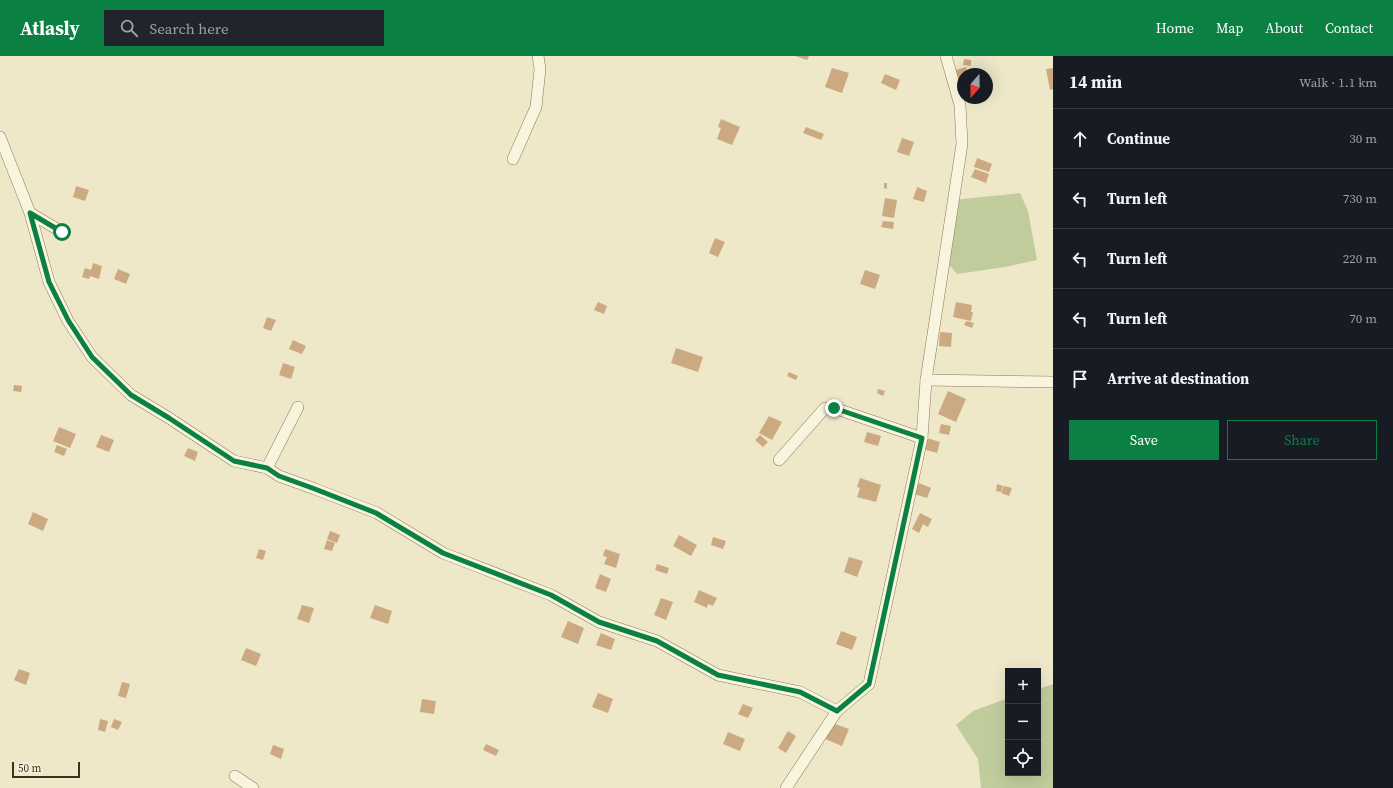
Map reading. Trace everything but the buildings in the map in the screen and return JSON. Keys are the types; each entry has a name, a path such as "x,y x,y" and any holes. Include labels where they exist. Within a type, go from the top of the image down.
{"street":[{"path":"513,159 536,107 540,69 538,56"},
{"path":"786,788 837,711 869,684 922,438 926,380 962,144 960,105 946,56"},
{"path":"0,137 30,213 49,282 68,320 92,357 131,395 234,461 267,468 279,476 376,513 443,553 551,595 599,622 657,641 718,675 800,692 837,711"},
{"path":"30,213 62,232"},
{"path":"926,380 1053,382"},
{"path":"267,468 298,407"},
{"path":"779,460 825,408 834,408 922,438"},
{"path":"235,776 253,788"}],"green space":[{"path":"1020,193 1028,211 1037,260 1005,267 957,274 946,261 956,200"},
{"path":"1053,684 1053,788 981,788 978,759 956,725 973,711 1005,699 1005,776 1041,776 1041,688"}],"route":[{"path":"62,232 30,213 49,282 68,320 92,357 131,395 234,461 267,468 279,476 376,513 443,553 551,595 599,622 657,641 718,675 800,692 837,711 869,684 922,438 834,408"}]}
